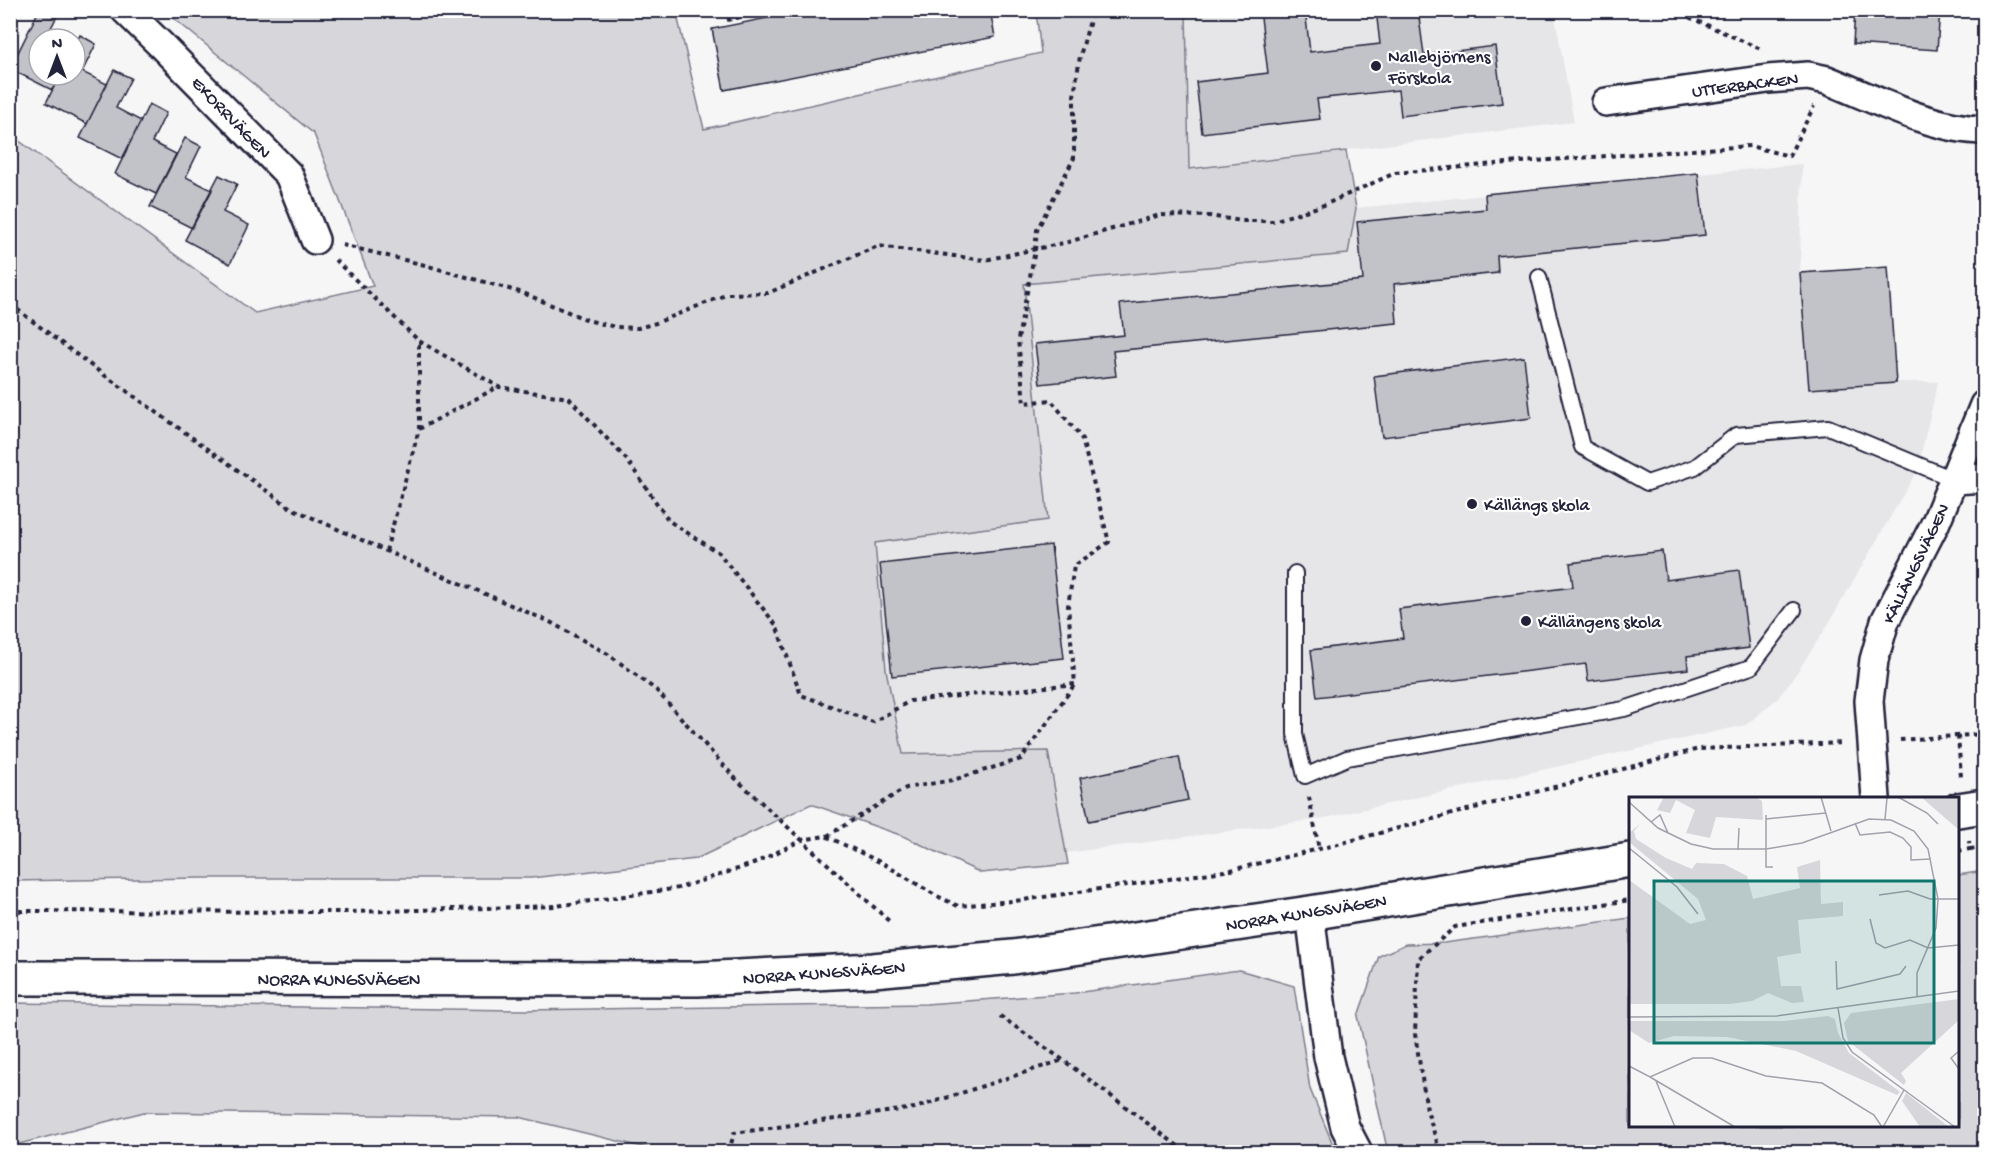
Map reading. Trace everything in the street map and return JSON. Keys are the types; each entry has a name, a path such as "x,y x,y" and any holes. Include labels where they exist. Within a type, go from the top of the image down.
{"main road":[{"path":"1959,810 1984,806"},
{"name":"NORRA KUNGSVÄGEN","path":"10,978 674,979 873,970 1013,957 1310,913 1629,860"}],"street":[{"name":"EKORRVÄGEN","path":"125,10 289,175 315,240"},
{"name":"UTTERBACKEN","path":"1606,102 1768,79 1808,76 1827,80 1936,122 1970,130 1984,130"},
{"name":"KÄLLÄNGSVÄGEN","path":"1876,797 1869,701 1873,670 1885,621 1936,522 1984,405"},
{"path":"1954,480 1984,478"},
{"path":"1310,913 1328,1057 1345,1127 1358,1152"}],"lane":[{"path":"1539,277 1582,447 1647,483 1695,467 1736,435 1828,427 1954,480"},
{"path":"1295,573 1295,734 1305,776 1347,758 1624,709 1751,667 1794,610"}],"path":[{"path":"727,20 770,10"},
{"path":"10,911 349,912 556,906 679,888 753,864 802,840 826,836 906,788 953,780 1021,759 1075,684 1068,606 1074,566 1109,542 1082,439 1051,400 1024,403 1018,339 1035,250 1036,230 1074,158 1074,96 1080,56 1093,10"},
{"path":"1673,10 1766,51"},
{"path":"315,240 356,247 523,293 588,320 615,327 638,328 728,294 768,293 879,246 985,260 1035,250 1160,215 1273,221 1324,205 1395,173 1750,146 1789,156 1827,80"},
{"path":"315,240 420,341 499,387 569,398 627,460 669,521 719,553 776,625 801,694 873,722 910,701 1075,684"},
{"path":"10,304 93,367 291,508 550,622 608,654 656,690 735,778 890,922"},
{"path":"386,551 420,429 420,341"},
{"path":"420,429 499,387"},
{"path":"826,836 884,864 958,906 1023,900 1231,870 1699,749 1871,742 1984,734"},
{"path":"1305,776 1319,849"},
{"path":"1970,849 1984,847"},
{"path":"1440,1152 1427,1110 1415,1034 1418,959 1455,927 1629,900"},
{"path":"1000,1016 1186,1152"},
{"path":"729,1152 734,1133 915,1108 1063,1060"}],"shaded area":[{"path":"165,11 676,11 704,129 1041,53 1036,11 1186,11 1189,169 1346,151 1356,208 1348,254 1024,284 1048,520 875,543 886,670 903,754 1048,751 1068,864 981,873 903,836 811,804 696,859 531,878 200,878 11,881 11,135 255,313 373,286 314,134"},
{"name":"Nallebjörnens Förskola","path":"1186,11 1554,11 1574,122 1189,169"},
{"name":"Källängs skola","path":"1802,164 1800,273 1888,267 1896,382 1938,382 1917,471 1826,628 1798,671 1778,698 1746,725 1320,819 1066,853 1047,751 903,754 886,670 875,542 1047,520 1024,284 1348,254 1356,208"},
{"path":"1984,871 1984,1152 1393,1152 1386,1144 1358,1016 1379,956 1406,944 1444,943 1629,918 1629,1127 1959,1127 1959,875"},
{"path":"1239,970 1294,986 1310,1089 1336,1152 663,1152 519,1117 144,1112 11,1146 11,1003 525,1010 926,1004 1075,993"}],"building":[{"path":"39,10 60,10 52,27 31,27"},
{"path":"807,10 990,10 995,37 724,90 712,29"},
{"path":"1260,10 1305,10 1310,52 1380,44 1376,10 1418,10 1424,55 1495,46 1502,103 1401,116 1398,90 1317,99 1320,119 1202,133 1196,82 1268,73"},
{"path":"1855,10 1940,10 1937,50 1853,44"},
{"path":"27,34 27,78 10,69"},
{"path":"87,39 96,44 87,62"},
{"path":"114,70 131,78 116,108 141,121 122,159 80,138"},
{"path":"87,74 107,84 87,124 46,103 54,87 87,87"},
{"path":"149,104 166,113 152,142 176,154 156,194 115,174"},
{"path":"185,138 201,146 186,177 212,190 192,228 150,207"},
{"path":"1698,173 1705,235 1497,256 1498,273 1394,284 1397,323 1113,351 1116,376 1040,384 1035,344 1124,335 1120,304 1363,280 1357,222 1486,209 1485,194"},
{"path":"219,175 237,184 223,212 249,225 230,264 185,240"},
{"path":"1888,267 1896,383 1809,389 1800,273"},
{"path":"1524,357 1531,418 1382,437 1374,376"},
{"path":"1051,545 1064,658 892,676 880,564"},
{"path":"1662,551 1666,580 1739,570 1749,648 1687,656 1688,669 1588,681 1586,664 1317,697 1311,650 1403,638 1399,609 1573,587 1570,563"},
{"path":"1179,757 1188,800 1089,821 1080,778"}],"place":[{"name":"Nallebjörnens Förskola","path":"1376,66"},
{"name":"Källängs skola","path":"1472,504"},
{"name":"Källängens skola","path":"1526,621"}]}
